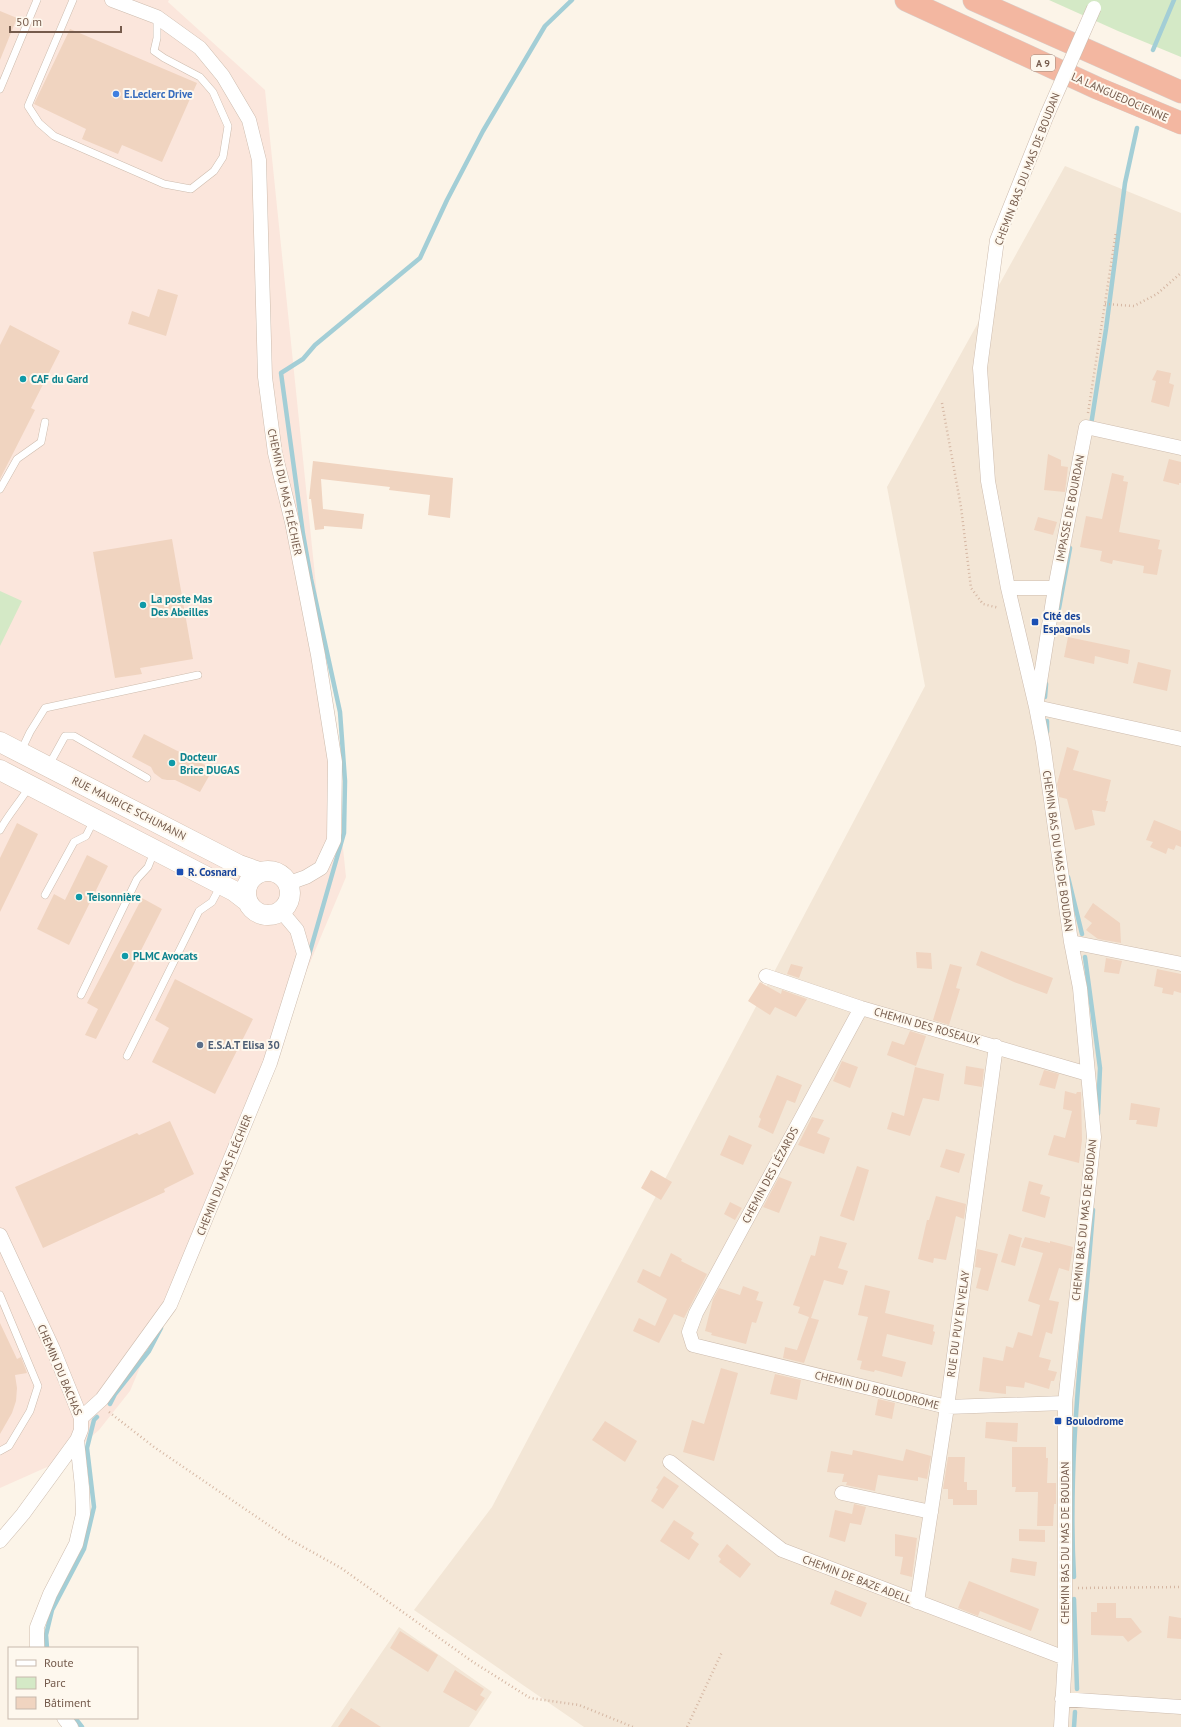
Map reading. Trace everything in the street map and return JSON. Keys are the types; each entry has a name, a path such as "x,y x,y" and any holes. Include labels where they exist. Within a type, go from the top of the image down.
{"highway":[{"name":"LA LANGUEDOCIENNE","path":"906,0 1097,88 1181,123"},
{"path":"974,0 1181,92"}],"main road":[{"name":"RUE MAURICE SCHUMANN","path":"0,742 239,865 259,872"},
{"path":"0,770 234,891 247,901 251,908 260,914 268,915 281,911 286,906 290,898 291,890 289,883 283,876 276,872 270,870 259,872 250,880 247,886 247,901"}],"street":[{"name":"CHEMIN DU MAS FLÉCHIER","path":"112,0 157,17 200,48 223,76 249,120 259,160 265,377 275,453 292,522 317,647 335,762 334,840 321,868 306,877 289,883"},
{"name":"CHEMIN BAS DU MAS DE BOUDAN","path":"1061,1727 1065,1658 1065,1404 1094,1137 1080,988 1071,942 1043,743 1008,588 988,480 980,368 997,240 1047,115 1096,4"},
{"path":"1086,427 1181,448"},
{"name":"IMPASSE DE BOURDAN","path":"1036,707 1055,588 1086,427"},
{"path":"1008,588 1055,588"},
{"path":"1036,707 1181,739"},
{"name":"CHEMIN DU MAS FLÉCHIER","path":"81,1418 102,1399 170,1305 270,1063 304,954 297,930 281,911"},
{"path":"1071,942 1181,964"},
{"name":"CHEMIN DES ROSEAUX","path":"766,976 861,1008 996,1046 1088,1074"},
{"name":"CHEMIN DES LÉZARDS","path":"693,1345 689,1332 696,1314 861,1008"},
{"name":"RUE DU PUY EN VELAY","path":"918,1602 947,1407 996,1046"},
{"name":"CHEMIN DU BACHAS","path":"0,1235 53,1349 81,1418 81,1430 77,1440 83,1514 76,1544 50,1594 37,1627 36,1647"},
{"name":"CHEMIN DU BOULODROME","path":"693,1345 947,1407 1065,1404"},
{"path":"0,1541 23,1514 77,1440"},
{"name":"CHEMIN DE BAZE ADELL","path":"670,1462 782,1550 1065,1658"},
{"path":"842,1493 931,1512"},
{"path":"1062,1699 1181,1707"},
{"path":"65,1719 71,1727"}],"lane":[{"path":"0,89 37,0"},
{"path":"73,0 28,106 39,123 54,136 164,184 191,189 214,170 223,157 228,126 213,92 200,77 164,58 154,50 157,38 157,17"},
{"path":"0,489 17,459 41,442 45,422"},
{"path":"20,753 30,732 45,708 198,676"},
{"path":"48,767 65,736 74,736 147,778"},
{"path":"0,830 6,818 22,800 30,786"},
{"path":"45,895 74,842 86,836 95,819"},
{"path":"81,995 137,879 148,867 154,850"},
{"path":"127,1056 199,911 212,902 221,884"},
{"path":"0,1295 38,1386 30,1411 9,1446 0,1452"}],"path":[{"path":"1086,427 1116,232"},
{"path":"1106,304 1134,306 1157,294 1181,273"},
{"path":"942,404 961,507 971,588 983,604 998,608 1012,606"},
{"path":"97,1403 154,1447 289,1539 341,1568 473,1662 530,1698 579,1705 633,1727"},
{"path":"1065,1588 1181,1587"},
{"path":"687,1727 722,1652"}],"shaded area":[{"path":"0,0 169,0 168,2 265,90 346,877 130,1391 99,1430 65,1459 0,1488"},
{"path":"1065,166 1181,213 1181,1727 584,1727 414,1610 492,1507 925,686 887,487"},
{"path":"399,1627 492,1692 469,1727 331,1727"}],"green space":[{"path":"1049,0 1181,0 1181,57 1118,31"},
{"path":"0,591 22,601 0,646"}],"building":[{"path":"0,11 17,18 0,60"},
{"name":"E.Leclerc Drive","path":"70,29 197,83 162,162 122,145 118,154 82,139 86,129 34,104"},
{"path":"158,289 178,295 166,336 128,324 132,311 149,317"},
{"name":"CAF du Gard","path":"10,325 60,351 31,408 35,410 0,479 0,345"},
{"path":"1157,370 1171,373 1169,383 1174,385 1169,407 1151,402 1156,381 1152,380"},
{"path":"1048,454 1061,460 1061,466 1068,467 1065,492 1044,490"},
{"path":"1169,459 1181,462 1181,483 1179,483 1179,485 1163,481"},
{"path":"313,461 453,478 450,518 428,515 430,495 389,490 390,487 321,479 323,509 364,514 362,529 324,526 324,529 315,530 311,499 309,499"},
{"path":"1112,473 1124,476 1123,481 1128,482 1119,532 1160,540 1158,549 1162,550 1157,575 1143,573 1144,566 1113,560 1112,564 1100,561 1102,551 1080,547 1086,516 1102,519"},
{"path":"1038,517 1057,522 1053,535 1034,530"},
{"name":"La poste Mas Des Abeilles","path":"172,539 193,659 140,668 142,674 115,678 93,552"},
{"path":"1068,637 1130,650 1128,664 1095,656 1094,664 1064,657"},
{"path":"1138,662 1171,670 1167,691 1133,683"},
{"name":"Docteur Brice DUGAS","path":"144,734 213,769 200,792 175,780 162,779 154,773 151,767 132,757"},
{"path":"1067,747 1079,751 1073,770 1111,780 1105,812 1092,810 1095,825 1075,830 1067,799 1059,797 1057,784"},
{"path":"1154,820 1181,831 1181,847 1176,845 1174,850 1168,848 1166,854 1150,847 1153,842 1146,840"},
{"path":"17,823 38,834 0,912 0,858"},
{"name":"Teisonnière","path":"87,855 108,866 69,945 37,929 54,894 65,900"},
{"name":"PLMC Avocats","path":"142,898 162,909 96,1039 85,1035 98,1009 87,1003"},
{"path":"1093,903 1120,923 1121,943 1098,939 1086,930 1092,923 1084,917"},
{"path":"981,951 1053,978 1047,994 1014,982 976,965"},
{"path":"916,952 931,953 932,969 917,968"},
{"path":"1106,958 1122,961 1119,974 1104,972"},
{"path":"791,964 803,967 799,978 787,974"},
{"path":"950,964 962,967 956,988 960,989 949,1025 933,1020"},
{"path":"1157,969 1181,974 1181,993 1174,991 1173,995 1162,993 1163,988 1154,986"},
{"name":"E.S.A.T Elisa 30","path":"175,979 253,1019 215,1094 152,1062 169,1028 155,1020"},
{"path":"760,982 781,994 782,990 807,999 796,1017 775,1007 770,1015 748,1001"},
{"path":"910,1031 926,1036 916,1066 887,1055 892,1041 904,1045"},
{"path":"842,1061 858,1067 850,1088 833,1081"},
{"path":"966,1066 984,1069 982,1087 964,1084"},
{"path":"915,1067 944,1074 939,1101 923,1098 910,1136 887,1129 892,1112 904,1116"},
{"path":"1044,1070 1059,1074 1055,1089 1039,1085"},
{"path":"777,1075 802,1085 795,1103 787,1100 773,1134 758,1127 761,1119 759,1117"},
{"path":"1065,1091 1076,1094 1077,1092 1081,1092 1082,1140 1079,1163 1048,1155 1054,1135 1065,1138 1072,1111 1063,1109"},
{"path":"1131,1103 1160,1108 1157,1127 1136,1124 1137,1120 1129,1120"},
{"path":"812,1117 824,1120 817,1133 830,1138 824,1154 798,1145"},
{"path":"170,1121 194,1174 164,1189 165,1192 43,1248 15,1187 137,1133 139,1135"},
{"path":"729,1135 752,1145 743,1165 720,1155"},
{"path":"946,1149 965,1154 959,1173 940,1167"},
{"path":"857,1166 869,1170 854,1221 840,1216"},
{"path":"651,1170 672,1182 661,1200 641,1188"},
{"path":"779,1177 792,1182 779,1213 763,1207"},
{"path":"1029,1181 1043,1185 1040,1194 1050,1197 1045,1218 1022,1211"},
{"path":"936,1196 966,1204 964,1219 956,1216 946,1260 934,1258 933,1263 918,1259 927,1220 929,1220"},
{"path":"730,1202 742,1208 735,1220 724,1214"},
{"path":"1009,1234 1022,1238 1015,1266 1001,1262"},
{"path":"820,1236 847,1243 838,1268 848,1271 843,1285 824,1280 811,1318 819,1320 804,1363 783,1358 785,1347 797,1350 809,1317 798,1313 800,1307 793,1305 811,1255 815,1256"},
{"path":"1025,1237 1073,1247 1069,1271 1059,1268 1049,1300 1059,1302 1052,1334 1046,1332 1039,1357 1051,1360 1048,1370 1057,1372 1054,1381 1051,1381 1049,1389 1025,1382 1024,1388 1006,1386 1006,1394 979,1391 983,1357 1003,1361 1006,1346 1013,1348 1018,1332 1032,1336 1040,1305 1028,1301 1043,1253 1021,1247"},
{"path":"977,1249 998,1254 988,1291 976,1288 981,1268 975,1267"},
{"path":"671,1253 682,1259 681,1261 707,1274 684,1318 674,1314 659,1343 633,1331 639,1318 655,1326 667,1299 637,1282 643,1269 660,1277"},
{"path":"865,1285 890,1291 885,1313 934,1325 933,1331 935,1332 932,1345 887,1334 882,1356 906,1362 902,1377 875,1370 874,1372 860,1369 862,1361 857,1360 868,1317 858,1315"},
{"path":"743,1286 759,1292 756,1300 763,1302 756,1323 752,1322 746,1344 711,1335 712,1333 705,1331 713,1299 719,1288 740,1295"},
{"path":"0,1323 17,1359 21,1357 27,1373 15,1375 17,1388 16,1401 12,1413 0,1434"},
{"path":"721,1368 738,1373 714,1461 683,1452 692,1420 704,1424"},
{"path":"775,1374 801,1380 797,1400 770,1394"},
{"path":"878,1399 895,1403 892,1419 875,1415"},
{"path":"605,1421 637,1441 625,1462 592,1440"},
{"path":"986,1422 1018,1423 1017,1442 985,1438"},
{"path":"1012,1447 1046,1447 1046,1458 1048,1458 1047,1483 1056,1483 1056,1504 1054,1504 1053,1526 1037,1526 1038,1492 1015,1492 1016,1487 1012,1487"},
{"path":"906,1449 931,1456 927,1479 918,1477 918,1481 878,1475 875,1491 846,1485 847,1482 842,1482 844,1474 827,1472 831,1451 852,1455 853,1450 903,1461"},
{"path":"948,1457 965,1457 964,1482 967,1482 967,1490 977,1490 977,1505 953,1505 953,1499 948,1499 948,1489 943,1489"},
{"path":"664,1476 679,1486 663,1509 651,1501 658,1489 656,1488"},
{"path":"854,1504 866,1507 861,1525 850,1523 845,1542 829,1537 835,1510 852,1514"},
{"path":"674,1520 694,1533 691,1538 699,1544 689,1560 660,1541"},
{"path":"1019,1529 1045,1530 1045,1542 1019,1541"},
{"path":"895,1534 917,1538 912,1577 900,1574 903,1557 895,1556"},
{"path":"727,1544 751,1564 740,1578 719,1562 721,1559 718,1556"},
{"path":"1012,1558 1037,1562 1035,1576 1010,1572"},
{"path":"969,1581 1039,1609 1031,1631 980,1611 978,1616 958,1608"},
{"path":"835,1590 867,1603 861,1617 830,1604"},
{"path":"1097,1603 1116,1603 1116,1618 1131,1618 1142,1632 1128,1642 1123,1636 1091,1635 1091,1612 1097,1612"},
{"path":"1169,1616 1181,1618 1181,1639 1167,1638"},
{"path":"400,1631 438,1655 428,1672 390,1648"},
{"path":"455,1670 484,1689 480,1695 485,1698 476,1711 443,1692"},
{"path":"351,1708 381,1727 338,1727"}],"waterway":[{"path":"309,955 344,833 345,781 340,712 311,579 303,534 281,373 303,359 315,345 420,258 447,200 483,131 545,26 572,0"},
{"path":"1153,50 1174,0"},
{"path":"1091,425 1106,329 1125,183 1137,128"},
{"path":"1059,608 1070,548"},
{"path":"1045,697 1046,684"},
{"path":"1047,721 1047,732"},
{"path":"1068,877 1082,934"},
{"path":"1085,957 1100,1068 1098,1114"},
{"path":"1074,1577 1072,1531 1075,1439 1081,1347 1093,1210"},
{"path":"110,1404 115,1394 149,1351 161,1328"},
{"path":"47,1647 46,1635 52,1610 84,1549 94,1507 87,1448 94,1420 97,1417"},
{"path":"1074,1599 1077,1689"},
{"path":"1074,1727 1075,1712"},
{"path":"76,1719 82,1727"}],"place":[{"name":"E.Leclerc Drive","path":"116,94"},
{"name":"CAF du Gard","path":"23,379"},
{"name":"La poste Mas Des Abeilles","path":"143,605"},
{"name":"Cité des Espagnols","path":"1035,622"},
{"name":"Docteur Brice DUGAS","path":"172,763"},
{"name":"R. Cosnard","path":"180,872"},
{"name":"Teisonnière","path":"79,897"},
{"name":"PLMC Avocats","path":"125,956"},
{"name":"E.S.A.T Elisa 30","path":"200,1045"},
{"name":"Boulodrome","path":"1058,1421"}]}
